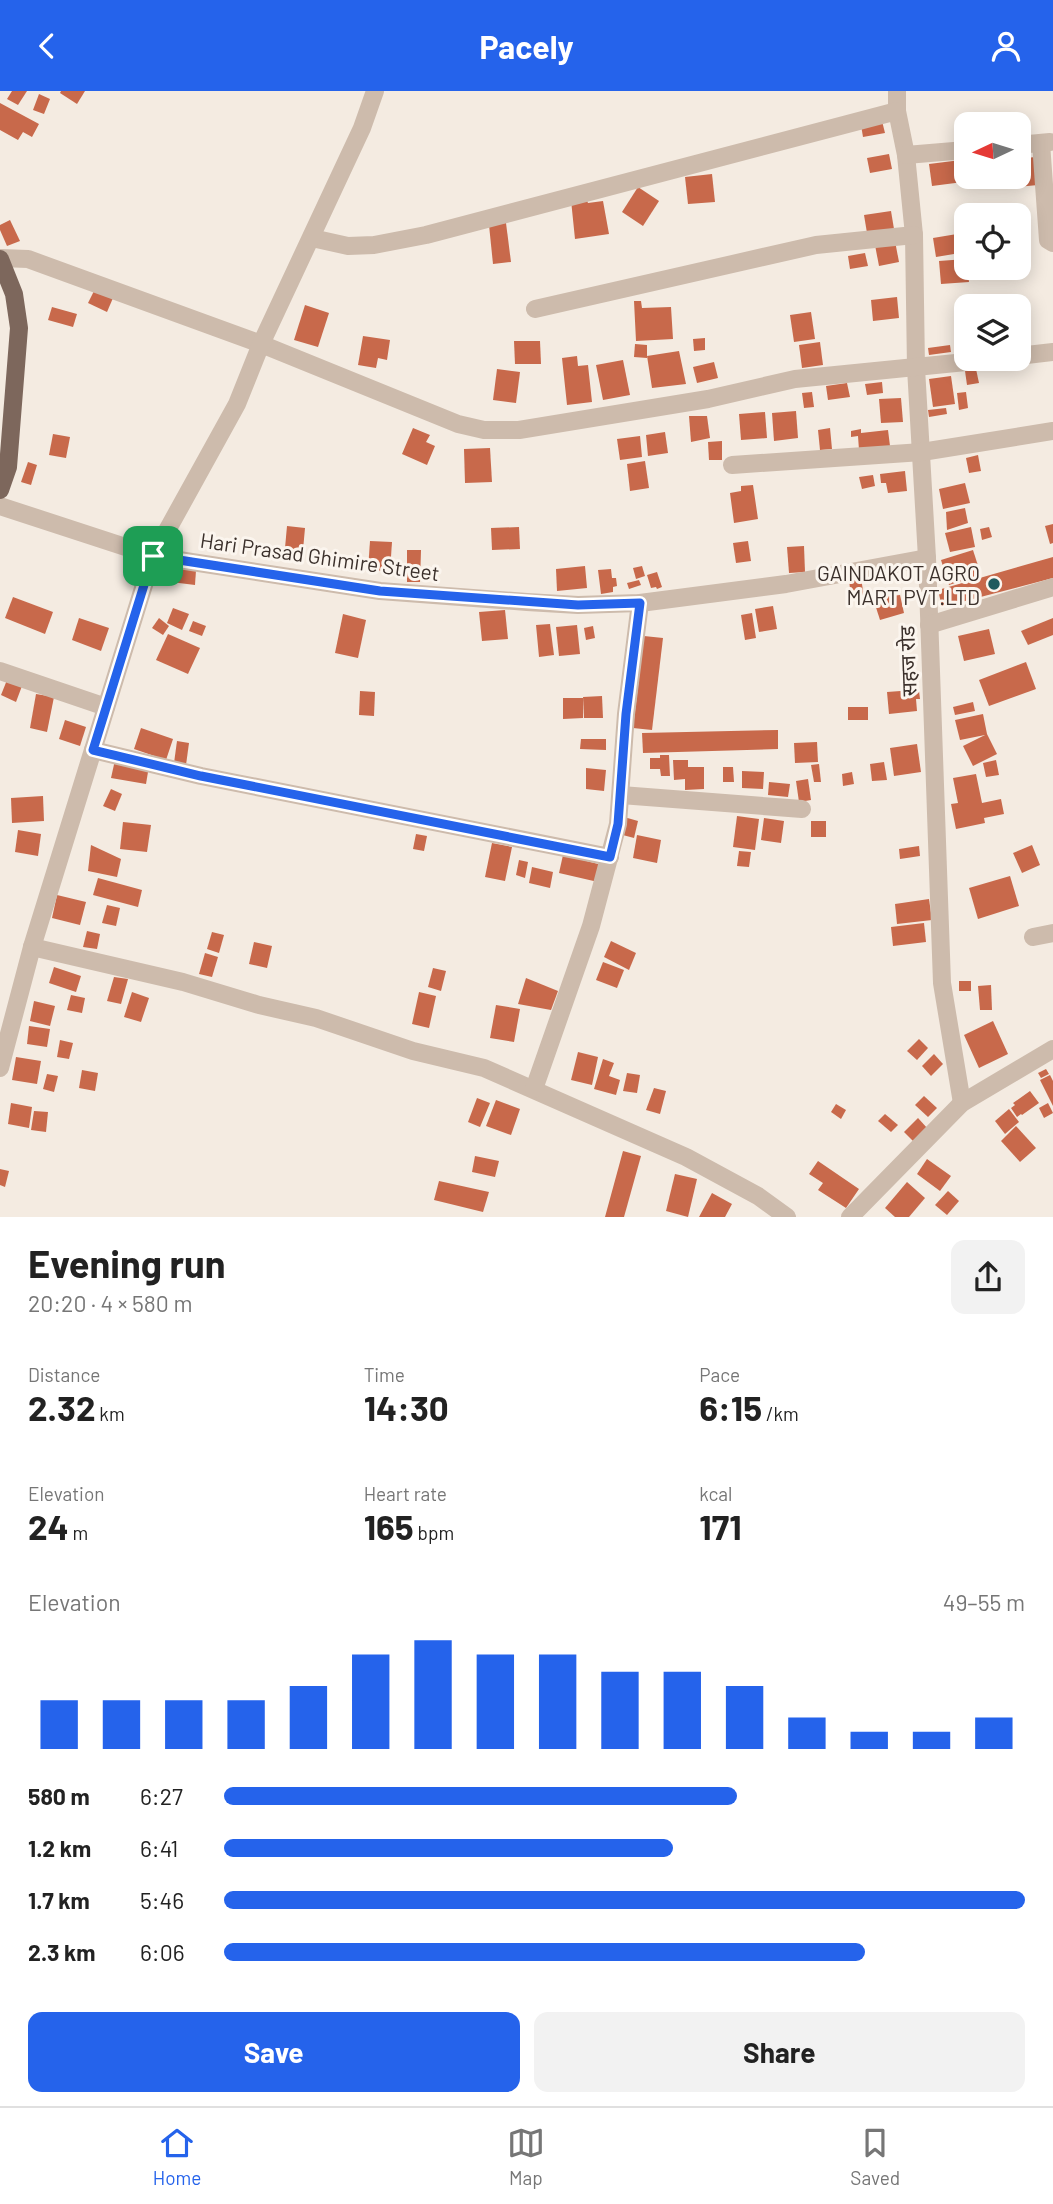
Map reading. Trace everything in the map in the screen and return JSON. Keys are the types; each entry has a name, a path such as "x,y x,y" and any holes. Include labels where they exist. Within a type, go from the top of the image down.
{"main road":[{"path":"0,258 14,294 19,328 8,467 0,490"}],"street":[{"path":"0,1068 32,947 153,556 237,404 261,344 362,128 375,91"},
{"name":"सहज रोड","path":"897,91 897,111 906,155 914,235 915,368 927,558 942,983 962,1103"},
{"path":"312,238 348,246 374,245 426,236 897,111"},
{"path":"1047,142 1048,240 1053,243"},
{"path":"906,155 954,151"},
{"path":"535,309 816,245 914,235"},
{"path":"0,258 28,259 261,344 458,424 484,430 519,430 708,399 795,379 954,364"},
{"path":"1031,355 1053,352"},
{"path":"732,465 922,452 1053,431"},
{"name":"Hari Prasad Ghimire Street","path":"0,506 153,556 380,591 565,604 640,603 786,584 927,558"},
{"path":"929,625 1053,587"},
{"path":"534,1089 580,960 618,824 626,714 640,603"},
{"path":"0,671 106,707"},
{"path":"93,750 201,776 610,857"},
{"path":"621,795 802,809"},
{"path":"1033,937 1053,933"},
{"path":"32,947 183,982 259,1005 316,1017 413,1051 484,1068 713,1170 758,1196 787,1217"},
{"path":"850,1217 962,1103 1053,1049"}],"building":[{"path":"12,91 27,91 18,105 7,99"},
{"path":"85,91 77,104 60,93"},
{"path":"39,94 50,99 44,114 33,110"},
{"path":"0,103 39,124 32,137 23,132 18,140 0,130"},
{"path":"882,121 885,133 863,137 861,125"},
{"path":"889,154 892,169 870,173 867,158"},
{"path":"1031,157 1035,157 1038,185 1031,186"},
{"path":"954,161 954,183 932,186 929,164"},
{"path":"712,174 715,202 688,204 685,177"},
{"path":"638,187 659,201 643,226 622,212"},
{"path":"585,196 588,203 603,201 609,234 575,239 571,200"},
{"path":"891,211 894,229 867,233 864,215"},
{"path":"10,220 20,241 7,246 0,225"},
{"path":"506,223 511,262 493,264 489,225"},
{"path":"954,234 954,254 936,257 933,238"},
{"path":"895,241 899,262 879,266 875,245"},
{"path":"865,253 868,266 850,269 848,256"},
{"path":"954,260 954,280 969,282 941,284 939,261"},
{"path":"95,289 113,298 107,312 88,303"},
{"path":"897,297 899,318 873,321 871,300"},
{"path":"634,301 641,301 642,308 671,307 673,339 636,341"},
{"path":"305,305 329,313 318,347 294,340"},
{"path":"52,307 77,314 73,327 48,320"},
{"path":"811,312 815,339 794,342 790,315"},
{"path":"363,336 390,340 387,360 378,358 376,368 358,365"},
{"path":"705,338 705,350 694,351 693,339"},
{"path":"514,341 540,341 541,364 515,364"},
{"path":"820,342 823,365 802,368 799,345"},
{"path":"635,344 647,345 647,358 634,357"},
{"path":"950,345 951,352 929,355 928,348"},
{"path":"679,351 686,384 652,388 647,356"},
{"path":"577,356 578,366 588,365 592,402 567,405 562,358"},
{"path":"623,360 630,395 603,400 596,365"},
{"path":"714,362 718,378 697,383 693,367"},
{"path":"497,369 520,372 516,403 493,400"},
{"path":"965,371 976,371 979,383 967,385"},
{"path":"951,376 955,404 933,407 929,379"},
{"path":"882,382 883,393 867,395 865,384"},
{"path":"847,383 850,397 828,400 826,386"},
{"path":"812,392 814,407 804,408 802,393"},
{"path":"966,392 968,408 959,410 957,393"},
{"path":"901,398 903,422 881,423 879,399"},
{"path":"946,408 947,414 929,417 928,410"},
{"path":"796,411 798,438 774,441 772,413"},
{"path":"765,412 767,438 741,440 739,414"},
{"path":"689,416 707,416 710,438 691,442"},
{"path":"413,428 430,435 426,442 435,446 427,465 402,454"},
{"path":"830,428 832,449 820,450 818,430"},
{"path":"861,429 861,433 888,430 890,446 859,450 858,436 851,437 851,431"},
{"path":"665,432 668,453 648,456 646,435"},
{"path":"53,434 70,437 66,458 49,455"},
{"path":"640,436 642,457 620,460 617,439"},
{"path":"722,441 722,460 709,460 708,442"},
{"path":"490,448 492,482 465,483 464,449"},
{"path":"978,455 981,471 969,473 966,458"},
{"path":"645,461 649,488 630,491 627,464"},
{"path":"28,462 37,465 31,485 21,482"},
{"path":"905,471 907,491 888,493 886,483 881,483 880,474"},
{"path":"873,475 875,486 862,489 859,477"},
{"path":"965,483 970,503 943,509 939,489"},
{"path":"753,485 758,519 734,523 730,493 741,491 741,486"},
{"path":"965,508 968,523 947,530 946,512"},
{"path":"1053,524 1053,543 1050,544 1045,526"},
{"path":"287,526 305,528 302,561 284,559"},
{"path":"519,527 520,549 492,550 491,528"},
{"path":"971,527 975,547 950,552 945,533"},
{"path":"989,527 992,537 982,540 980,529"},
{"path":"370,541 392,542 390,571 368,570"},
{"path":"748,541 751,561 736,563 733,543"},
{"path":"804,546 805,572 789,573 787,547"},
{"path":"407,550 421,550 420,582 407,582"},
{"path":"973,550 981,575 949,585 941,560"},
{"name":"GAINDAKOT AGRO MART PVT.LTD","path":"1053,557 1053,578 942,607 938,590"},
{"path":"585,566 587,588 557,591 556,569"},
{"path":"642,566 645,576 636,579 633,568"},
{"path":"173,567 196,570 195,585 171,582"},
{"path":"611,569 617,586 613,587 613,592 601,594 598,570"},
{"path":"657,572 662,587 651,588 647,575"},
{"path":"861,578 864,597 851,599 849,579"},
{"path":"639,580 641,585 629,589 627,583"},
{"path":"900,595 904,613 880,620 873,598"},
{"path":"13,597 53,612 45,634 5,618"},
{"path":"773,606 777,629 759,632 755,609"},
{"path":"173,608 189,614 182,630 167,623"},
{"path":"505,610 508,639 482,641 479,612"},
{"path":"752,613 756,638 745,640 741,615"},
{"path":"343,614 366,620 358,658 335,653"},
{"path":"79,618 109,628 101,651 72,640"},
{"path":"159,618 169,626 163,635 152,628"},
{"path":"1053,618 1053,635 1028,645 1021,631"},
{"path":"193,621 206,626 202,636 189,631"},
{"path":"550,624 554,655 539,657 536,625"},
{"path":"577,625 580,654 559,656 556,627"},
{"path":"593,626 595,638 586,640 584,628"},
{"path":"989,629 995,654 964,661 958,636"},
{"path":"168,634 200,648 188,674 156,660"},
{"path":"644,636 663,638 652,730 633,728"},
{"path":"1026,662 1036,689 989,706 979,680"},
{"path":"7,680 22,686 16,702 1,695"},
{"path":"360,691 375,692 374,716 359,715"},
{"path":"919,691 920,699 916,699 917,711 889,714 887,692"},
{"path":"36,694 54,697 47,732 30,728"},
{"path":"602,696 603,718 584,718 583,697"},
{"path":"563,698 583,698 583,718 563,719"},
{"path":"973,702 975,711 955,715 953,707"},
{"path":"848,707 868,707 868,720 848,720"},
{"path":"983,714 987,734 997,754 973,766 963,746 985,735 960,740 955,720"},
{"path":"65,720 86,727 80,746 59,739"},
{"path":"141,728 173,739 166,760 134,749"},
{"path":"778,730 778,749 643,753 642,733"},
{"path":"581,739 606,739 606,750 580,749"},
{"path":"177,741 189,743 186,765 174,763"},
{"path":"817,742 818,762 795,763 794,743"},
{"path":"917,744 921,772 894,776 890,748"},
{"path":"660,755 669,755 670,776 661,776 660,769 650,769 650,758 660,758"},
{"path":"115,760 149,766 146,784 111,778"},
{"path":"673,760 688,760 688,767 704,767 704,789 685,790 685,779 674,780"},
{"path":"996,760 999,775 986,777 983,763"},
{"path":"884,762 887,780 872,781 870,764"},
{"path":"819,764 821,782 814,782 811,765"},
{"path":"723,767 733,767 734,782 723,782"},
{"path":"586,768 606,770 604,791 586,789"},
{"path":"742,771 764,772 763,789 742,788"},
{"path":"852,772 854,784 843,786 842,774"},
{"path":"976,774 982,803 1001,799 1004,814 984,818 985,823 956,829 951,804 958,803 953,778"},
{"path":"808,779 811,800 799,802 796,781"},
{"path":"769,782 790,784 788,797 768,795"},
{"path":"111,789 122,794 115,811 103,806"},
{"path":"43,796 44,821 12,823 11,798"},
{"path":"737,816 759,819 755,850 733,847"},
{"path":"624,817 638,821 634,838 619,834"},
{"path":"764,818 784,821 781,843 761,840"},
{"path":"811,821 826,821 826,837 811,837"},
{"path":"123,822 151,825 147,852 120,849"},
{"path":"18,830 41,834 38,856 15,852"},
{"path":"416,834 427,836 424,851 413,849"},
{"path":"637,835 661,840 657,863 633,858"},
{"path":"492,843 512,847 505,881 485,877"},
{"path":"91,845 121,859 117,877 88,871"},
{"path":"1032,845 1040,865 1022,873 1013,853"},
{"path":"919,846 920,856 900,859 899,849"},
{"path":"739,851 751,852 749,867 737,866"},
{"path":"563,855 602,865 598,882 559,873"},
{"path":"519,860 528,862 525,878 516,875"},
{"path":"532,867 553,872 550,888 529,883"},
{"path":"1010,876 1019,906 978,919 969,888"},
{"path":"98,878 142,890 138,907 93,895"},
{"path":"57,895 86,902 80,925 52,918"},
{"path":"929,899 932,920 897,924 895,904"},
{"path":"107,905 120,908 116,926 102,923"},
{"path":"924,923 926,942 893,946 891,927"},
{"path":"87,931 100,934 97,949 83,947"},
{"path":"212,932 224,935 219,953 207,949"},
{"path":"611,941 636,953 629,970 604,957"},
{"path":"254,942 272,946 267,968 249,964"},
{"path":"205,953 218,957 212,977 199,974"},
{"path":"603,962 624,970 617,988 596,980"},
{"path":"54,967 81,976 76,992 49,983"},
{"path":"433,968 446,971 441,991 428,987"},
{"path":"114,977 128,979 121,1004 107,1001"},
{"path":"526,978 558,991 551,1010 518,1004"},
{"path":"959,981 971,981 971,991 959,991"},
{"path":"991,985 992,1010 980,1010 978,986"},
{"path":"132,992 149,998 141,1022 124,1017"},
{"path":"419,992 436,996 429,1028 412,1024"},
{"path":"71,995 85,998 82,1013 67,1010"},
{"path":"34,1001 55,1006 50,1026 30,1021"},
{"path":"496,1005 520,1009 514,1042 490,1038"},
{"path":"993,1021 1008,1054 979,1068 964,1035"},
{"path":"29,1026 50,1029 47,1047 27,1044"},
{"path":"919,1039 928,1048 917,1060 907,1051"},
{"path":"60,1040 73,1043 69,1059 57,1057"},
{"path":"578,1052 598,1057 592,1085 571,1080"},
{"path":"934,1054 943,1064 931,1076 922,1066"},
{"path":"16,1057 41,1061 37,1084 12,1080"},
{"path":"603,1059 614,1063 609,1076 620,1080 616,1095 594,1089"},
{"path":"1046,1069 1049,1074 1041,1078 1038,1073"},
{"path":"82,1070 98,1073 95,1091 79,1088"},
{"path":"627,1073 640,1075 637,1093 623,1091"},
{"path":"47,1074 58,1076 54,1092 43,1089"},
{"path":"1050,1075 1053,1081 1053,1106 1040,1080"},
{"path":"654,1088 666,1091 660,1114 646,1110"},
{"path":"1030,1091 1039,1103 1017,1117 1011,1108 1015,1105 1013,1103"},
{"path":"924,1096 937,1108 928,1117 915,1105"},
{"path":"477,1098 490,1103 480,1127 468,1122"},
{"path":"496,1100 520,1109 511,1135 486,1126"},
{"path":"11,1103 32,1107 29,1128 8,1124"},
{"path":"1048,1103 1053,1113 1044,1118 1039,1108"},
{"path":"836,1104 846,1110 841,1119 831,1112"},
{"path":"1009,1109 1019,1122 1005,1134 995,1121"},
{"path":"34,1111 48,1112 46,1132 31,1130"},
{"path":"885,1114 898,1125 891,1132 878,1121"},
{"path":"918,1118 928,1129 914,1142 904,1132"},
{"path":"1016,1126 1036,1148 1020,1162 1001,1141"},
{"path":"623,1151 641,1156 624,1217 605,1217"},
{"path":"475,1156 499,1161 495,1177 472,1172"},
{"path":"927,1159 951,1176 940,1191 917,1174"},
{"path":"818,1161 859,1189 846,1208 818,1190 823,1183 809,1174"},
{"path":"0,1169 9,1171 5,1187 0,1185"},
{"path":"675,1174 697,1179 688,1217 666,1211"},
{"path":"439,1181 489,1192 483,1212 434,1200"},
{"path":"907,1182 925,1198 909,1217 895,1217 885,1208"},
{"path":"948,1191 959,1201 947,1215 935,1205"},
{"path":"712,1193 732,1204 725,1217 699,1217"}],"place":[{"name":"GAINDAKOT AGRO MART PVT.LTD","path":"994,584"}],"route":[{"path":"153,556 380,591 578,605 640,603 622,753 618,824 610,857 201,776 93,750 153,556"}]}
